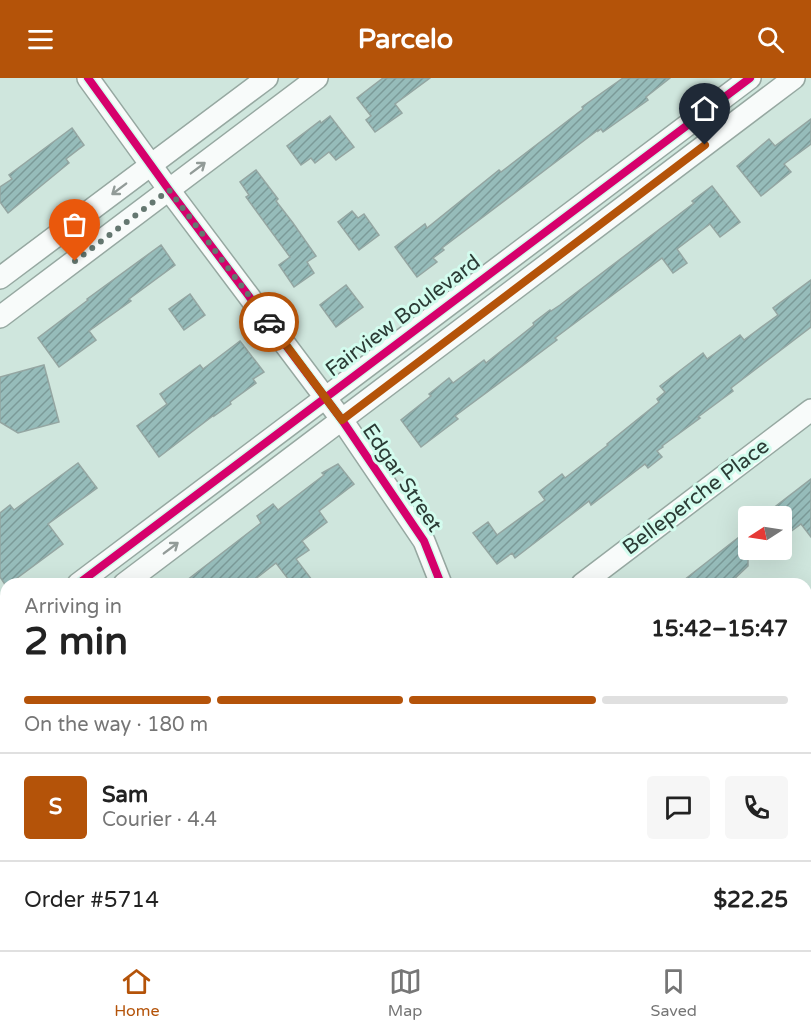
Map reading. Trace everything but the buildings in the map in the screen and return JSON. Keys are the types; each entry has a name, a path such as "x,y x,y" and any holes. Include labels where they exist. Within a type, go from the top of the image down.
{"street":[{"name":"Edgar Street","path":"88,78 342,420 424,541 439,578"},
{"path":"0,278 267,78"},
{"path":"0,317 317,78"},
{"path":"132,578 794,78"},
{"path":"749,79 762,102"},
{"name":"Fairview Boulevard","path":"86,578 749,79"},
{"name":"Belleperche Place","path":"590,578 811,410"}],"cycle path":[{"path":"88,78 342,420 424,541 439,578"},
{"path":"86,578 750,78"}],"way so far":[{"path":"75,261 169,190 269,322"}],"route":[{"path":"269,322 342,420 705,145"}]}
